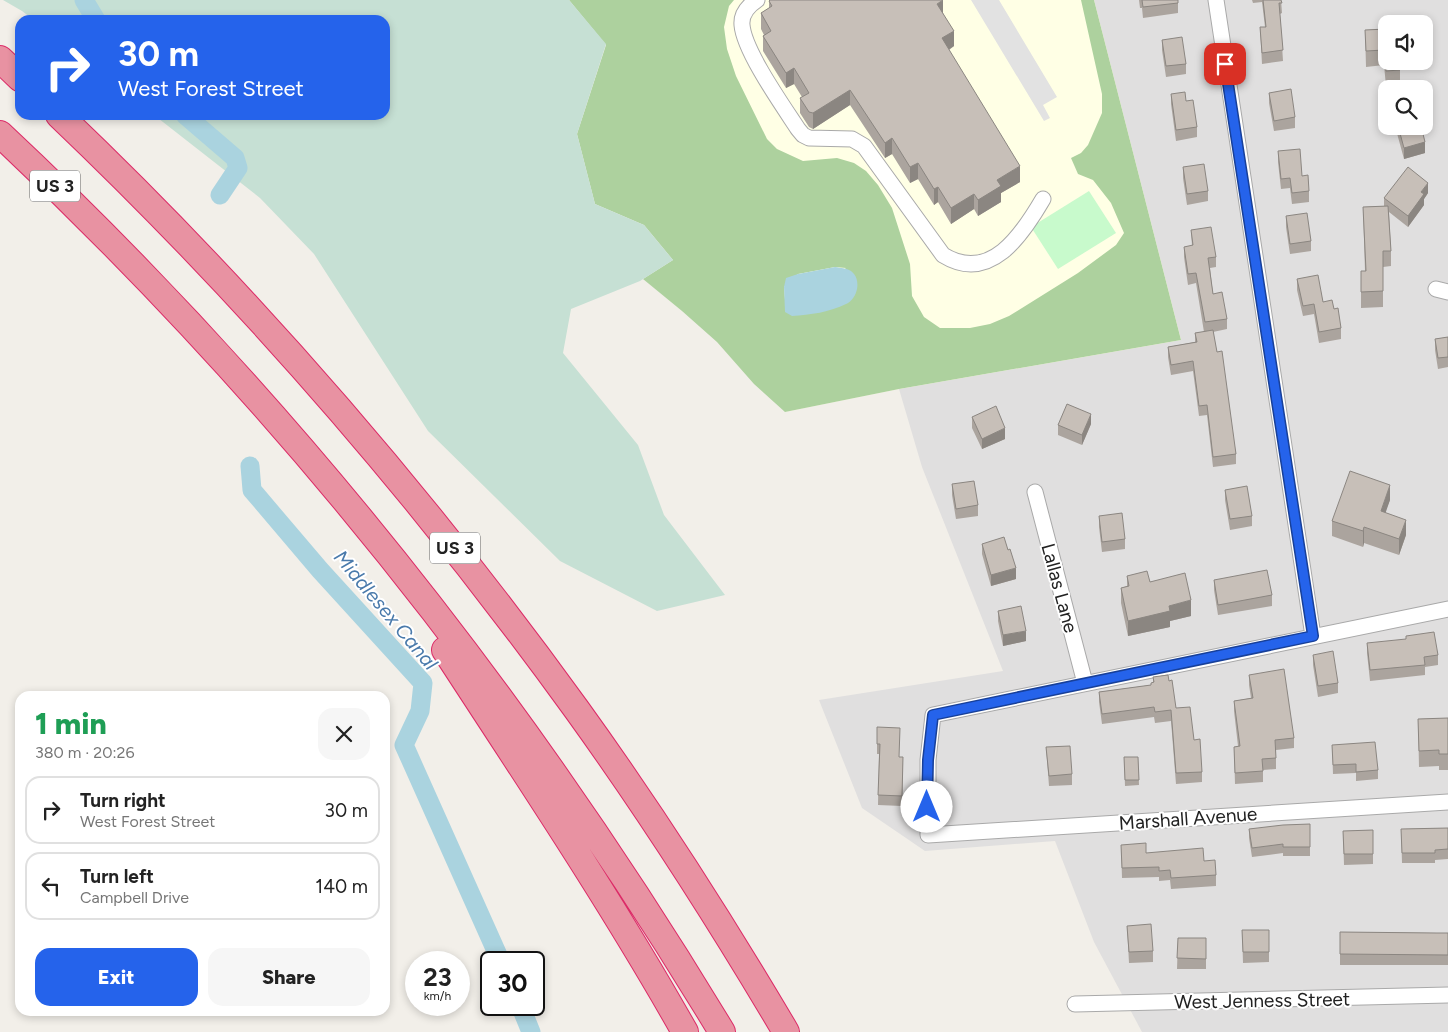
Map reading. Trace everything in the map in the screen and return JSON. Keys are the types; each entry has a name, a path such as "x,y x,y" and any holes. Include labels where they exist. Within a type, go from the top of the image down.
{"highway":[{"path":"0,60 15,74"},
{"name":"US 3","path":"64,120 147,200 240,297 330,397 415,498 480,580 578,712 647,811 786,1032"},
{"name":"US 3","path":"0,134 79,210 178,311 266,409 352,510 471,659 553,772 629,883 722,1032"},
{"path":"352,510 596,882 685,1032"},
{"path":"689,875 797,1032"}],"street":[{"path":"757,0 747,8 742,16 747,46 803,135 809,138 852,140 864,146 943,255 963,264 981,264 992,260 1013,242 1027,225 1043,199"},
{"path":"1216,0 1313,636"},
{"name":"Lallas Lane","path":"1034,492 1085,683"},
{"path":"1085,683 1448,608"},
{"name":"Marshall Avenue","path":"1085,683 933,715 928,760 928,835 1448,802"},
{"name":"West Jenness Street","path":"1075,1004 1448,995"}],"shaded area":[{"path":"3,0 569,0 606,44 577,134 595,204 644,225 673,260 640,281 571,309 563,353 638,445 664,515 725,595 657,611 560,561 428,431 314,254 260,198 160,120 390,120 390,15 27,15"},
{"path":"679,0 1094,0 1181,340 899,389 785,412"},
{"path":"971,0 999,0 1057,97 1043,105 1050,118 1044,121"},
{"path":"1094,0 1448,0 1448,1032 1142,1032 1094,942 1055,841 925,851 862,808 819,700 1003,671 922,467 899,389 1181,340"}],"green space":[{"path":"569,0 734,0 729,6 724,27 727,49 736,76 767,139 777,149 803,161 837,158 854,163 866,171 878,185 892,208 910,264 912,296 924,317 940,328 970,328 990,324 1009,316 1078,273 1116,245 1124,233 1111,203 1093,180 1078,174 1071,158 1081,153 1088,145 1102,113 1102,94 1081,0 1094,0 1181,340 899,389 785,412 754,384 717,342 643,279 673,260 644,225 595,204 577,134 606,45","holes":["835,267 846,268 786,312 784,287 798,274"]},
{"path":"1089,191 1116,233 1058,269 1031,227"}],"water":[{"path":"835,267 851,271 857,279 856,293 850,301 833,309 813,314 792,316 785,312 784,287 786,278"}],"building":[{"path":"770,0 943,0 937,4 954,31 942,38 1020,166 997,180 1001,186 978,200 974,194 951,208 938,187 934,189 918,163 910,167 892,138 885,143 850,90 813,113 809,112 800,98 809,93 794,68 786,73 763,36 771,31 761,13 772,6"},
{"path":"1142,0 1178,0 1178,3 1143,7"},
{"path":"1263,0 1281,0 1282,3 1279,3 1283,50 1262,53 1260,27 1266,27"},
{"path":"1378,29 1378,50 1366,51 1365,30"},
{"path":"1182,37 1186,64 1166,66 1162,40"},
{"path":"1291,89 1295,117 1274,121 1269,93"},
{"path":"1185,92 1186,101 1193,100 1197,127 1176,130 1171,94"},
{"path":"1400,135 1423,135 1425,142 1404,148"},
{"path":"1300,149 1302,176 1308,175 1309,191 1292,193 1290,178 1281,179 1278,151"},
{"path":"1204,164 1208,191 1187,194 1183,167"},
{"path":"1408,167 1428,183 1421,192 1424,194 1408,216 1384,198"},
{"path":"1388,206 1391,251 1383,251 1383,291 1361,292 1361,271 1366,271 1363,207"},
{"path":"1307,213 1311,241 1290,244 1286,216"},
{"path":"1211,227 1216,257 1208,258 1213,294 1222,292 1227,319 1205,322 1196,273 1188,274 1184,247 1193,245 1191,230"},
{"path":"1318,275 1323,302 1332,300 1334,309 1338,308 1341,328 1319,332 1314,304 1303,306 1297,279"},
{"path":"1213,330 1217,352 1222,351 1236,454 1213,457 1207,405 1199,406 1193,361 1171,365 1168,347 1197,342 1195,333"},
{"path":"1448,337 1448,357 1438,358 1435,339"},
{"path":"1067,404 1091,414 1082,435 1058,425"},
{"path":"996,406 1005,428 982,439 972,417"},
{"path":"1350,471 1390,485 1381,511 1406,520 1399,539 1364,527 1363,531 1332,521"},
{"path":"974,481 978,505 956,509 952,484"},
{"path":"1247,486 1252,516 1230,519 1225,490"},
{"path":"1122,513 1125,539 1102,542 1099,516"},
{"path":"1004,537 1016,568 991,575 982,544"},
{"path":"1267,570 1272,595 1218,605 1214,580"},
{"path":"1147,571 1150,582 1185,573 1191,600 1169,606 1170,611 1128,621 1121,588 1129,586 1127,576"},
{"path":"1021,606 1026,631 1003,635 998,611"},
{"path":"1434,632 1438,655 1424,657 1425,665 1370,670 1367,643 1406,639 1406,636"},
{"path":"1333,651 1338,683 1318,686 1313,655"},
{"path":"1284,669 1294,738 1275,740 1276,758 1262,759 1263,771 1235,773 1234,747 1240,746 1234,701 1253,698 1249,675"},
{"path":"1168,675 1169,681 1172,680 1176,708 1190,707 1194,740 1200,739 1202,772 1176,773 1171,710 1155,712 1154,707 1102,714 1099,692 1151,685 1154,682 1153,677"},
{"path":"1448,718 1448,754 1439,754 1439,750 1419,751 1418,719"},
{"path":"877,727 900,728 899,757 903,757 902,796 878,795 880,744 877,744"},
{"path":"1375,742 1378,770 1356,772 1356,764 1333,765 1332,745"},
{"path":"1070,746 1072,774 1049,776 1046,747"},
{"path":"1124,757 1138,757 1139,780 1125,780"},
{"path":"1310,824 1310,847 1283,847 1283,844 1252,848 1249,829"},
{"path":"1448,828 1448,849 1435,850 1435,853 1402,853 1401,829"},
{"path":"1373,830 1373,854 1344,854 1343,831"},
{"path":"1146,843 1146,853 1203,848 1204,861 1215,860 1216,875 1171,878 1170,870 1159,871 1159,867 1122,868 1121,845"},
{"path":"1151,924 1153,951 1129,952 1127,926"},
{"path":"1242,930 1269,930 1269,952 1243,952"},
{"path":"1340,932 1448,933 1448,955 1340,954"},
{"path":"1178,938 1206,938 1206,959 1177,958"}],"waterway":[{"name":"Middlesex Canal","path":"84,0 93,15"},
{"name":"Middlesex Canal","path":"191,120 235,158 238,168 220,195"},
{"name":"Middlesex Canal","path":"250,466 252,490 320,570 423,683 420,711 404,745 496,951"},
{"name":"Middlesex Canal","path":"524,1016 531,1032"}],"route":[{"path":"927,807 928,760 933,715 1313,636 1225,64"}]}
